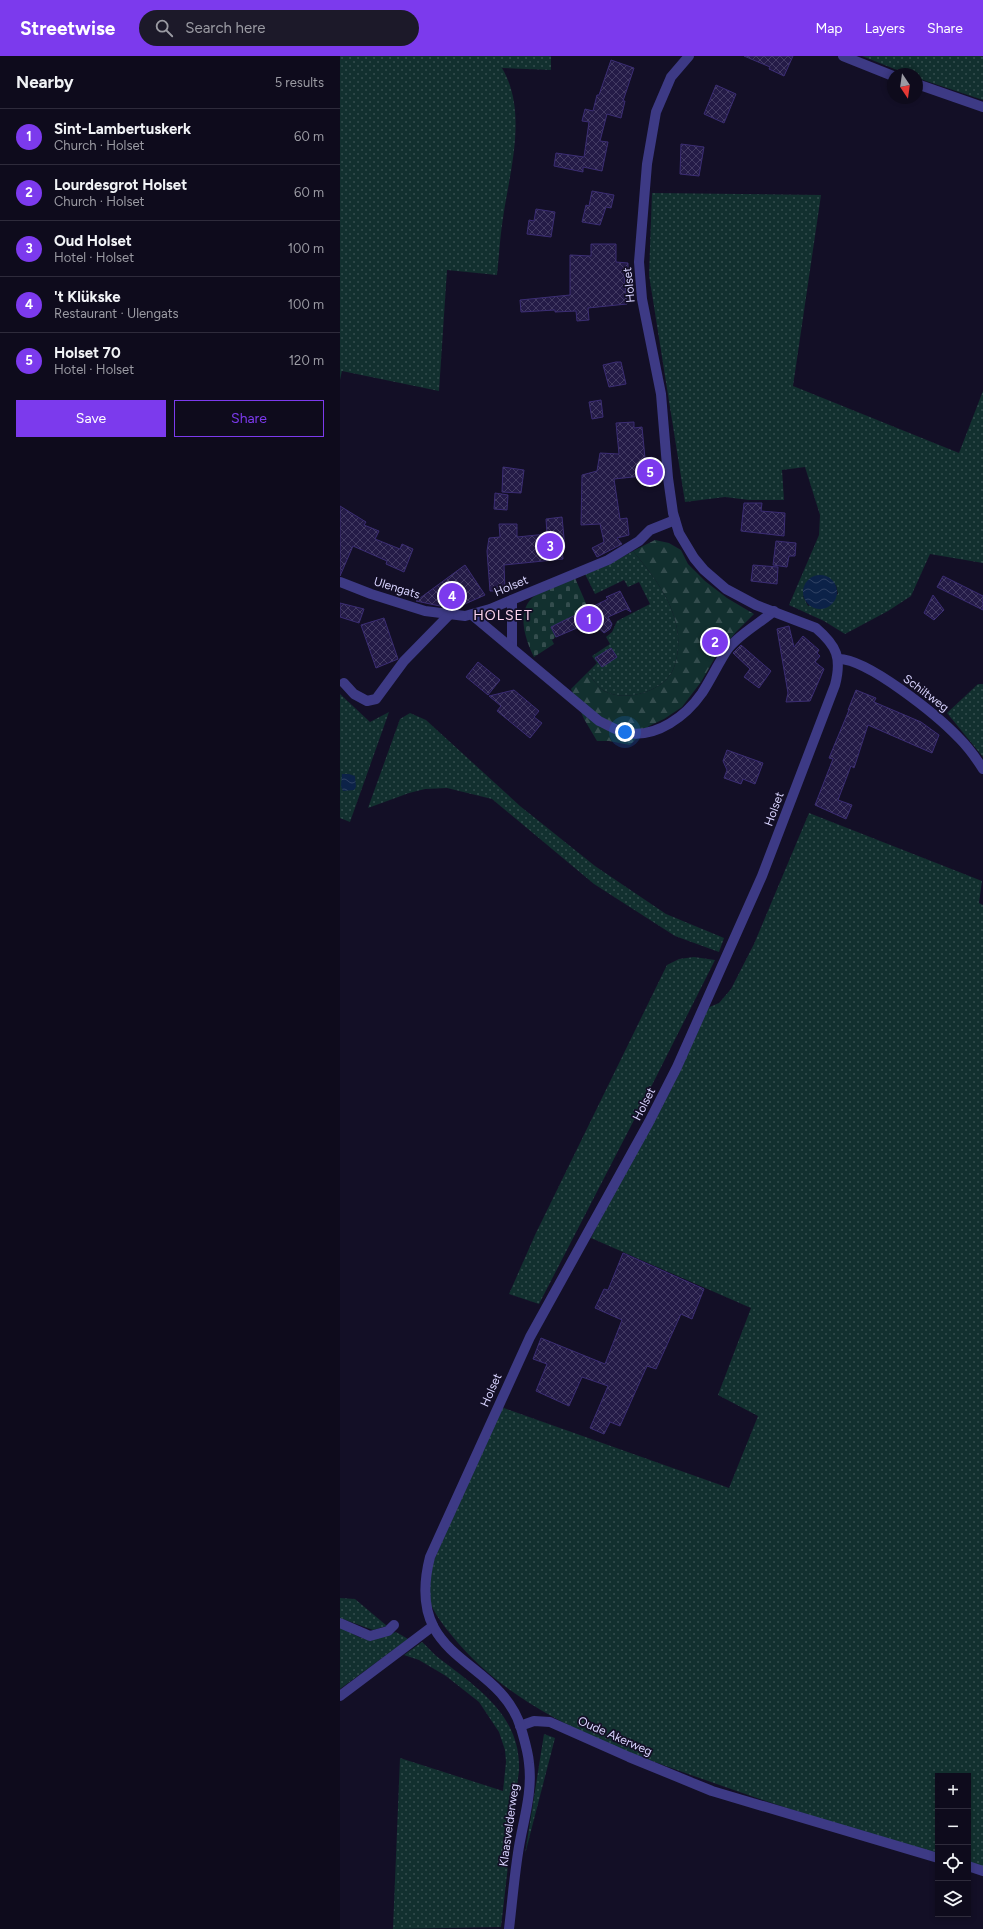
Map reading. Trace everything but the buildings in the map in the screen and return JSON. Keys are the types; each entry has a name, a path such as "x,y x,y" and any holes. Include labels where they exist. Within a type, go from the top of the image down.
{"street":[{"name":"Holset","path":"433,1626 426,1593 427,1568 440,1532 530,1337 650,1122 698,1020 784,822 835,685 839,667 838,659 829,641 816,628 756,604 726,589 704,570 679,534 675,520 668,478 661,394 642,299 639,262 648,164 656,112 671,77 689,56"},
{"path":"843,56 887,74"},
{"path":"923,86 983,107"},
{"name":"Holset","path":"472,615 608,560 639,541 650,530 675,520"},
{"name":"Ulengats","path":"340,582 391,601 425,611 449,615 472,615"},
{"path":"512,600 512,647"},
{"path":"472,615 599,721 628,733 650,732 668,725 683,715 702,693 728,650 774,610"},
{"path":"344,684 354,694 367,701 376,699 404,661 449,615"},
{"name":"Schiltweg","path":"838,659 846,659 862,665 928,710 960,738 983,769"},
{"path":"340,1623 370,1636 388,1631 394,1625"},
{"path":"340,1696 433,1626 448,1648 501,1694 520,1726"},
{"name":"Oude Akerweg","path":"520,1726 534,1721 550,1722 629,1758 712,1791 935,1857"},
{"name":"Klaasvelderweg","path":"509,1929 518,1853 530,1778 529,1764 520,1726"},
{"path":"971,1867 983,1871"}],"green space":[{"path":"340,56 551,56 551,70 502,68 510,85 516,122 513,161 502,225 497,275 447,270 439,391 342,371 340,380"},
{"path":"862,56 983,56 983,100 923,80 923,68 892,68"},
{"path":"652,193 821,195 793,386 959,453 983,391 983,563 930,554 911,596 888,611 845,634 824,621 789,605 819,535 820,515 805,467 782,470 784,500 749,500 725,497 685,502 649,275","holes":["836,585 838,594 808,606 803,596"]},
{"path":"655,540 669,543 681,550 688,564 705,581 727,598 754,614 736,632 716,656 701,682 682,707 664,719 649,726 630,745 609,741 597,741 584,719 571,689 587,673 604,691 621,696 641,694 659,685 666,679 672,672 675,664 678,636 673,612 656,580 633,551"},
{"path":"633,551 656,580 673,612 678,636 678,650 672,672 659,685 641,694 621,696 604,691 587,673 597,663 592,656 610,644 606,637 612,632 617,621 650,604 639,582 628,587 624,580 595,594 585,574 608,565"},
{"path":"575,578 588,608 551,627 556,637 552,640 554,644 534,657 528,643 524,627 524,611 527,604 532,598 546,590"},
{"path":"978,684 983,684 983,757 947,713"},
{"path":"340,694 370,722 389,712 350,822 340,818"},
{"path":"410,713 426,720 520,806 595,866 666,914 724,938 719,952 675,936 594,884 492,799 447,788 425,789 409,793 368,808 400,719"},
{"path":"809,813 982,881 979,903 983,905 983,1869 971,1866 971,1773 935,1773 935,1854 767,1802 676,1770 606,1743 538,1709 507,1688 479,1664 453,1637 442,1623 431,1606 429,1600 428,1584 431,1567 501,1407 729,1488 758,1416 718,1395 751,1308 591,1238 705,1009 719,1003 731,989 754,944"},
{"path":"694,957 715,960 539,1304 509,1294 535,1235 667,965 679,959"},
{"path":"340,1598 355,1599 387,1626 373,1630 340,1618"},
{"path":"340,1627 361,1638 379,1638 396,1632 408,1639 340,1689"},
{"path":"422,1642 437,1657 469,1681 494,1705 505,1719 513,1734 518,1751 519,1770 501,1927 393,1929 400,1758 503,1791 506,1762 505,1750 499,1732 479,1702 446,1676 419,1660 404,1655"},
{"path":"544,1734 555,1738 525,1854"}],"water":[{"path":"817,575 823,575 827,576 834,582 837,592 836,599 830,606 823,609 817,609 813,608 806,602 803,595 803,589 804,585 810,578"},
{"path":"342,774 355,776 356,787 354,790 343,791 341,786"}],"place":[{"name":"Holset 70","path":"650,472"},
{"name":"Oud Holset","path":"550,546"},
{"name":"'t Klükske","path":"452,596"},
{"name":"Sint-Lambertuskerk","path":"589,619"},
{"name":"Lourdesgrot Holset","path":"715,642"}],"district":[{"name":"HOLSET","path":"503,615"}]}
